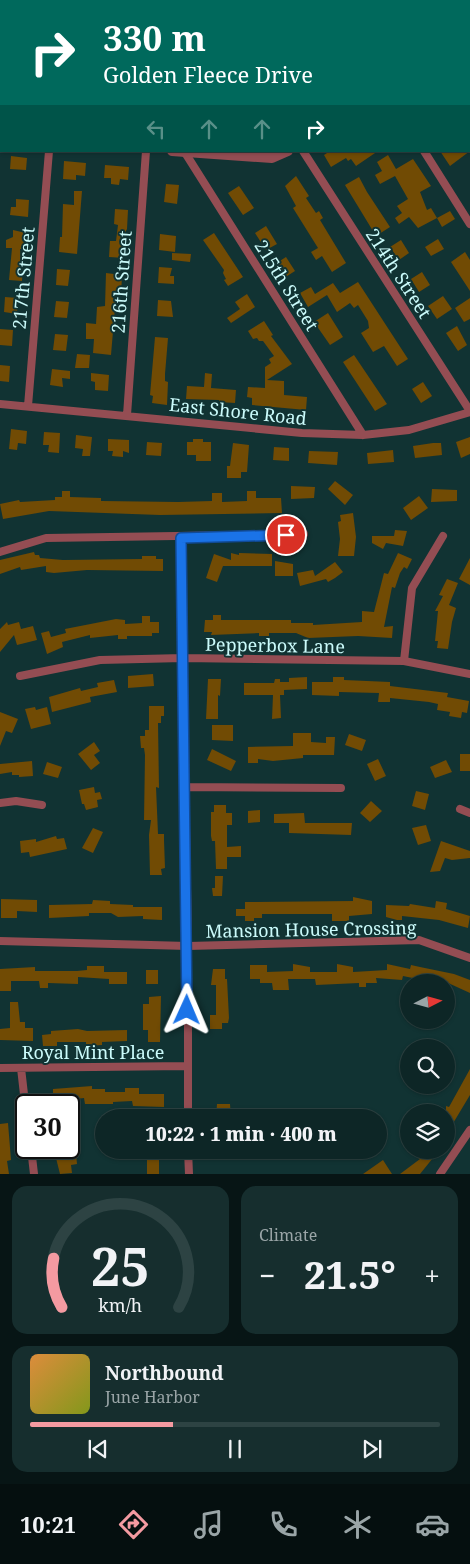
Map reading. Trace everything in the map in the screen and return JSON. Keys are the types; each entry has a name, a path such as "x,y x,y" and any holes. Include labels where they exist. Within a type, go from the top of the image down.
{"street":[{"name":"217th Street","path":"28,406 49,152"},
{"name":"216th Street","path":"127,415 146,152"},
{"path":"185,152 272,158 286,152"},
{"name":"215th Street","path":"185,152 363,435"},
{"name":"214th Street","path":"304,152 470,412"},
{"path":"425,152 470,224"},
{"name":"East Shore Road","path":"0,404 302,433 363,435 408,430 470,412"},
{"path":"0,552 46,538 181,538 304,534"},
{"path":"404,661 412,588 443,536"},
{"path":"181,538 188,946 188,1109"},
{"name":"Pepperbox Lane","path":"20,676 100,660 183,658 404,661 470,674"},
{"path":"184,786 341,788"},
{"path":"0,803 16,801 42,805"},
{"path":"460,809 470,813"},
{"name":"Mansion House Crossing","path":"0,941 188,946 419,940 470,958"},
{"name":"Royal Mint Place","path":"0,1068 187,1066"},
{"path":"21,1068 24,1094"},
{"path":"440,1174 470,1130"},
{"path":"32,1159 34,1174"},
{"path":"188,1159 189,1174"}],"building":[{"path":"328,152 377,152 356,166 351,159 348,161 346,158 331,167 324,155"},
{"path":"441,152 469,152 450,166"},
{"path":"388,155 396,169 413,159 431,186 420,192 427,210 431,208 437,218 418,228 409,217 399,224 395,218 402,213 397,206 408,199 395,176 380,184 375,175 382,171 377,162"},
{"path":"11,156 27,158 26,170 10,169"},
{"path":"64,161 86,163 85,176 76,175 76,180 63,179"},
{"path":"105,165 129,167 128,180 120,179 119,185 111,184 111,178 104,178"},
{"path":"296,176 309,196 306,198 316,213 319,211 323,218 320,220 346,263 332,272 322,256 316,260 311,252 318,248 293,208 296,206 285,186"},
{"path":"359,177 390,227 376,236 345,185"},
{"path":"166,184 179,185 177,204 164,202"},
{"path":"239,186 254,208 243,215 228,193"},
{"path":"74,191 82,191 77,254 59,252 60,237 62,237 63,204 74,205"},
{"path":"16,199 29,200 28,217 10,215 11,207 16,207"},
{"path":"115,209 128,210 127,229 120,242 125,242 124,258 109,257 110,241 116,241 118,225 114,224"},
{"path":"450,211 455,219 442,227 437,218"},
{"path":"266,226 277,244 266,250 255,233"},
{"path":"13,230 26,233 25,249 20,249 21,265 23,265 22,281 9,280 12,248 6,248 6,240 13,237"},
{"path":"214,233 243,277 228,286 224,280 226,279 223,273 224,270 203,240"},
{"path":"160,234 176,236 175,252 159,250"},
{"path":"438,239 444,249 431,256 425,247"},
{"path":"401,240 409,253 399,260 390,247"},
{"path":"465,252 470,260 470,291 451,262"},
{"path":"172,253 191,254 190,262 172,260"},
{"path":"286,257 295,271 284,278 275,264"},
{"path":"159,267 172,268 170,276 174,276 174,284 158,283"},
{"path":"57,269 70,270 68,286 56,285"},
{"path":"422,272 430,285 419,292 411,279"},
{"path":"106,273 122,275 121,296 116,296 111,355 93,353 94,339 86,339 86,323 96,324 97,307 105,306"},
{"path":"358,282 408,359 397,366 384,346 373,352 361,333 369,328 368,321 358,305 354,308 350,303 337,312 327,295 308,307 300,293 311,287 315,294 333,283 340,293"},
{"path":"247,294 255,307 231,323 227,318 240,309 235,302"},
{"path":"443,296 452,309 437,319 428,306"},
{"path":"5,297 18,298 17,314 4,312"},
{"path":"470,298 470,319 464,322 455,308"},
{"path":"158,300 171,301 173,317 157,316"},
{"path":"56,301 69,302 67,318 54,317"},
{"path":"328,313 343,337 330,345 314,322"},
{"path":"264,321 273,335 271,336 292,364 267,380 284,381 284,395 307,397 306,410 252,405 252,398 247,397 248,387 265,388 265,367 271,363 269,359 274,356 263,341 259,341 257,338 253,339 248,331"},
{"path":"457,326 467,345 458,351 446,333"},
{"path":"0,329 13,330 12,346 0,345"},
{"path":"55,334 68,335 66,351 53,350"},
{"path":"155,337 168,338 165,374 165,381 168,382 167,405 152,403 153,396 150,395"},
{"path":"77,354 90,355 89,368 75,368"},
{"path":"354,355 387,404 375,411 343,362"},
{"path":"0,365 10,366 9,382 0,381"},
{"path":"52,369 70,371 70,379 62,378 63,387 50,385"},
{"path":"91,373 109,375 108,391 95,390 95,382 91,381"},
{"path":"205,373 212,374 211,388 236,390 235,403 219,402 219,400 186,399 187,386 204,387"},
{"path":"423,382 432,396 421,403 412,389"},
{"path":"11,429 27,431 26,444 18,443 17,450 9,449"},
{"path":"44,432 60,433 59,453 48,452 49,445 43,445"},
{"path":"76,435 92,437 90,456 82,456 83,449 75,448"},
{"path":"470,437 470,454 461,458 456,442"},
{"path":"108,439 129,440 129,453 123,451 123,457 112,456 113,451 108,451"},
{"path":"193,439 203,439 203,442 211,442 211,461 196,461 196,455 187,455 187,442 193,442"},
{"path":"147,442 162,443 161,456 146,455"},
{"path":"233,443 249,445 247,472 241,472 241,478 227,478 227,466 230,466"},
{"path":"441,443 442,455 415,458 413,446"},
{"path":"274,447 289,448 289,461 273,460"},
{"path":"393,450 394,462 368,464 367,453"},
{"path":"309,451 338,452 337,465 308,463"},
{"path":"335,481 353,495 345,505 328,489"},
{"path":"291,486 315,487 314,498 291,499"},
{"path":"432,489 457,490 457,501 431,502"},
{"path":"62,491 70,491 70,497 101,498 101,501 178,502 212,501 212,493 222,493 222,502 247,501 247,491 256,491 256,498 281,498 282,513 160,515 49,511 3,519 0,504 19,500 20,502 55,500 55,497 62,497"},
{"path":"419,496 428,508 411,520 403,508"},
{"path":"353,513 356,537 354,556 338,556 340,539 338,522 341,521 340,515"},
{"path":"395,530 407,531 403,546 386,543 383,549 372,543 372,536 394,536"},
{"path":"34,552 40,558 63,560 142,559 142,556 156,556 156,559 163,559 163,571 87,570 54,573 46,572 46,566 21,570 20,567 0,574 0,560"},
{"path":"231,553 239,555 239,553 272,554 272,566 223,566 217,582 206,578 214,554 231,560"},
{"path":"398,553 412,559 407,569 404,567 400,573 395,588 392,587 384,627 393,626 392,638 358,636 308,638 296,633 269,633 269,636 259,636 259,633 211,635 212,632 204,632 205,620 213,620 213,615 221,615 221,620 291,620 291,623 313,623 313,625 362,622 362,611 374,612 384,573 388,574"},
{"path":"470,558 470,585 459,579"},
{"path":"275,561 293,564 293,576 275,576"},
{"path":"335,562 343,572 335,578 328,582 326,579 300,586 297,573 313,570 315,576"},
{"path":"447,579 458,583 449,605 456,608 448,649 437,648 438,641 435,641 438,611 435,611 443,596 439,595"},
{"path":"142,616 150,616 150,622 159,622 159,633 152,633 152,636 127,636 127,639 118,639 118,635 90,638 90,635 62,642 63,647 47,654 41,633 49,631 51,637 66,633 65,629 116,619 125,620 125,624 142,623"},
{"path":"7,622 8,625 19,622 21,629 33,626 37,640 17,645 14,635 0,652 0,629"},
{"path":"153,674 154,686 128,688 128,676"},
{"path":"307,677 307,689 284,690 284,695 280,695 281,718 272,719 273,695 244,695 244,683 274,683 275,679 280,679 280,682 289,682 289,678"},
{"path":"333,677 344,677 344,680 390,682 390,686 448,693 447,697 469,701 467,713 462,712 461,718 449,716 450,712 437,710 438,704 429,702 390,698 390,702 378,702 379,693 339,692 339,696 312,695 312,682 333,682"},
{"path":"208,679 221,679 220,696 218,695 218,719 206,719"},
{"path":"114,680 117,692 90,697 91,702 52,712 49,697 80,688 81,691 98,687 97,683"},
{"path":"149,706 164,706 164,716 161,716 161,723 158,723 159,788 156,787 158,834 164,834 165,868 161,869 162,875 150,875 149,835 151,820 144,820 145,755 144,748 141,748 140,736 145,736 145,730 149,730"},
{"path":"35,707 36,710 47,707 51,724 31,729 25,709"},
{"path":"0,712 18,719 12,733 6,731 0,746"},
{"path":"212,725 233,725 233,741 212,740"},
{"path":"293,733 311,733 311,742 326,743 326,737 335,737 334,755 303,755 303,758 273,761 258,759 258,763 248,763 248,747 293,746"},
{"path":"349,734 366,740 362,751 345,745"},
{"path":"94,742 100,751 94,755 100,763 91,770 78,754"},
{"path":"212,749 236,761 231,771 207,760"},
{"path":"460,754 470,754 470,771 460,771"},
{"path":"378,759 386,776 375,781 367,764"},
{"path":"446,760 452,772 435,778 430,767"},
{"path":"32,761 33,776 19,777 19,775 12,775 12,772 0,774 0,764"},
{"path":"47,762 62,767 58,778 43,774"},
{"path":"94,787 95,793 100,792 102,799 97,800 98,807 86,810 84,804 82,804 79,790"},
{"path":"416,791 429,794 425,810 412,806"},
{"path":"371,801 382,811 370,822 360,813"},
{"path":"214,805 226,805 226,813 232,813 232,825 227,825 227,847 241,846 241,857 227,857 227,869 216,869 215,841 212,841 211,836 211,812 214,812"},
{"path":"260,810 260,822 248,823 248,811"},
{"path":"304,813 305,823 352,823 351,835 289,833 289,823 274,823 274,814"},
{"path":"426,825 431,841 418,845 412,828"},
{"path":"93,828 103,832 93,853 82,848"},
{"path":"56,836 57,839 64,838 67,849 30,857 29,852 21,853 20,841 36,839 36,842"},
{"path":"441,841 470,851 470,858 452,860 445,858 440,871 430,872"},
{"path":"215,876 223,876 222,896 213,896 212,888 215,888"},
{"path":"353,897 372,901 372,914 349,916 349,921 332,921 332,914 262,914 262,918 254,918 254,921 245,921 245,916 236,916 236,909 245,909 245,902 353,901"},
{"path":"1,899 37,900 37,912 17,911 17,918 1,918"},
{"path":"93,900 110,901 110,904 133,905 133,907 162,907 162,920 143,919 143,916 118,917 111,913 89,913 89,916 49,918 49,905 92,904"},
{"path":"436,901 447,903 446,909 470,916 468,928 439,920 402,916 402,920 397,920 386,917 386,905 409,906 410,904 435,908"},
{"path":"293,964 310,967 310,972 337,972 337,964 353,967 353,972 387,970 387,964 410,969 411,965 454,974 400,974 400,980 376,978 377,983 366,983 366,987 359,987 359,983 316,985 315,979 288,979 289,990 273,990 272,983 260,983 260,979 250,979 250,965 267,965 267,972 293,971"},
{"path":"87,966 104,966 104,972 127,972 127,984 109,984 109,979 78,977 78,984 48,983 48,988 40,988 39,981 11,981 11,991 0,991 0,969 35,967 35,971 77,971 87,970"},
{"path":"213,969 225,969 225,979 227,979 229,1018 228,1023 222,1023 222,1029 210,1029 210,1015 216,1015 216,985 211,985"},
{"path":"146,970 158,970 158,984 146,984"},
{"path":"455,974 470,980 470,993 455,986"},
{"path":"161,996 160,1042 148,1042 148,1030 143,1030 143,1004 149,1004 149,997"},
{"path":"10,1002 18,1002 20,1022 25,1022 25,1028 33,1028 33,1041 0,1040 0,1029 10,1028"},
{"path":"78,1029 87,1031 127,1030 127,1041 102,1042 102,1045 86,1046 86,1042 57,1042 57,1046 43,1046 42,1035 51,1034 51,1031"},
{"path":"470,1069 470,1095 455,1120 455,1104 451,1104"},
{"path":"92,1086 92,1089 105,1089 105,1092 125,1092 125,1088 139,1088 139,1094 164,1094 164,1107 133,1106 132,1101 113,1102 113,1104 85,1104 84,1098 80,1099 80,1094 53,1094 53,1089"},
{"path":"217,1104 230,1104 230,1109 217,1109"},
{"path":"8,1123 11,1160 7,1161 9,1174 0,1174 0,1124"},
{"path":"56,1159 77,1159 77,1164 71,1165 72,1173 60,1174"},
{"path":"147,1159 159,1159 159,1174 147,1174"},
{"path":"420,1159 432,1159 420,1174 400,1174"},
{"path":"383,1160 392,1174 363,1174"}],"route":[{"path":"187,1010 188,946 181,538 286,535"}]}
